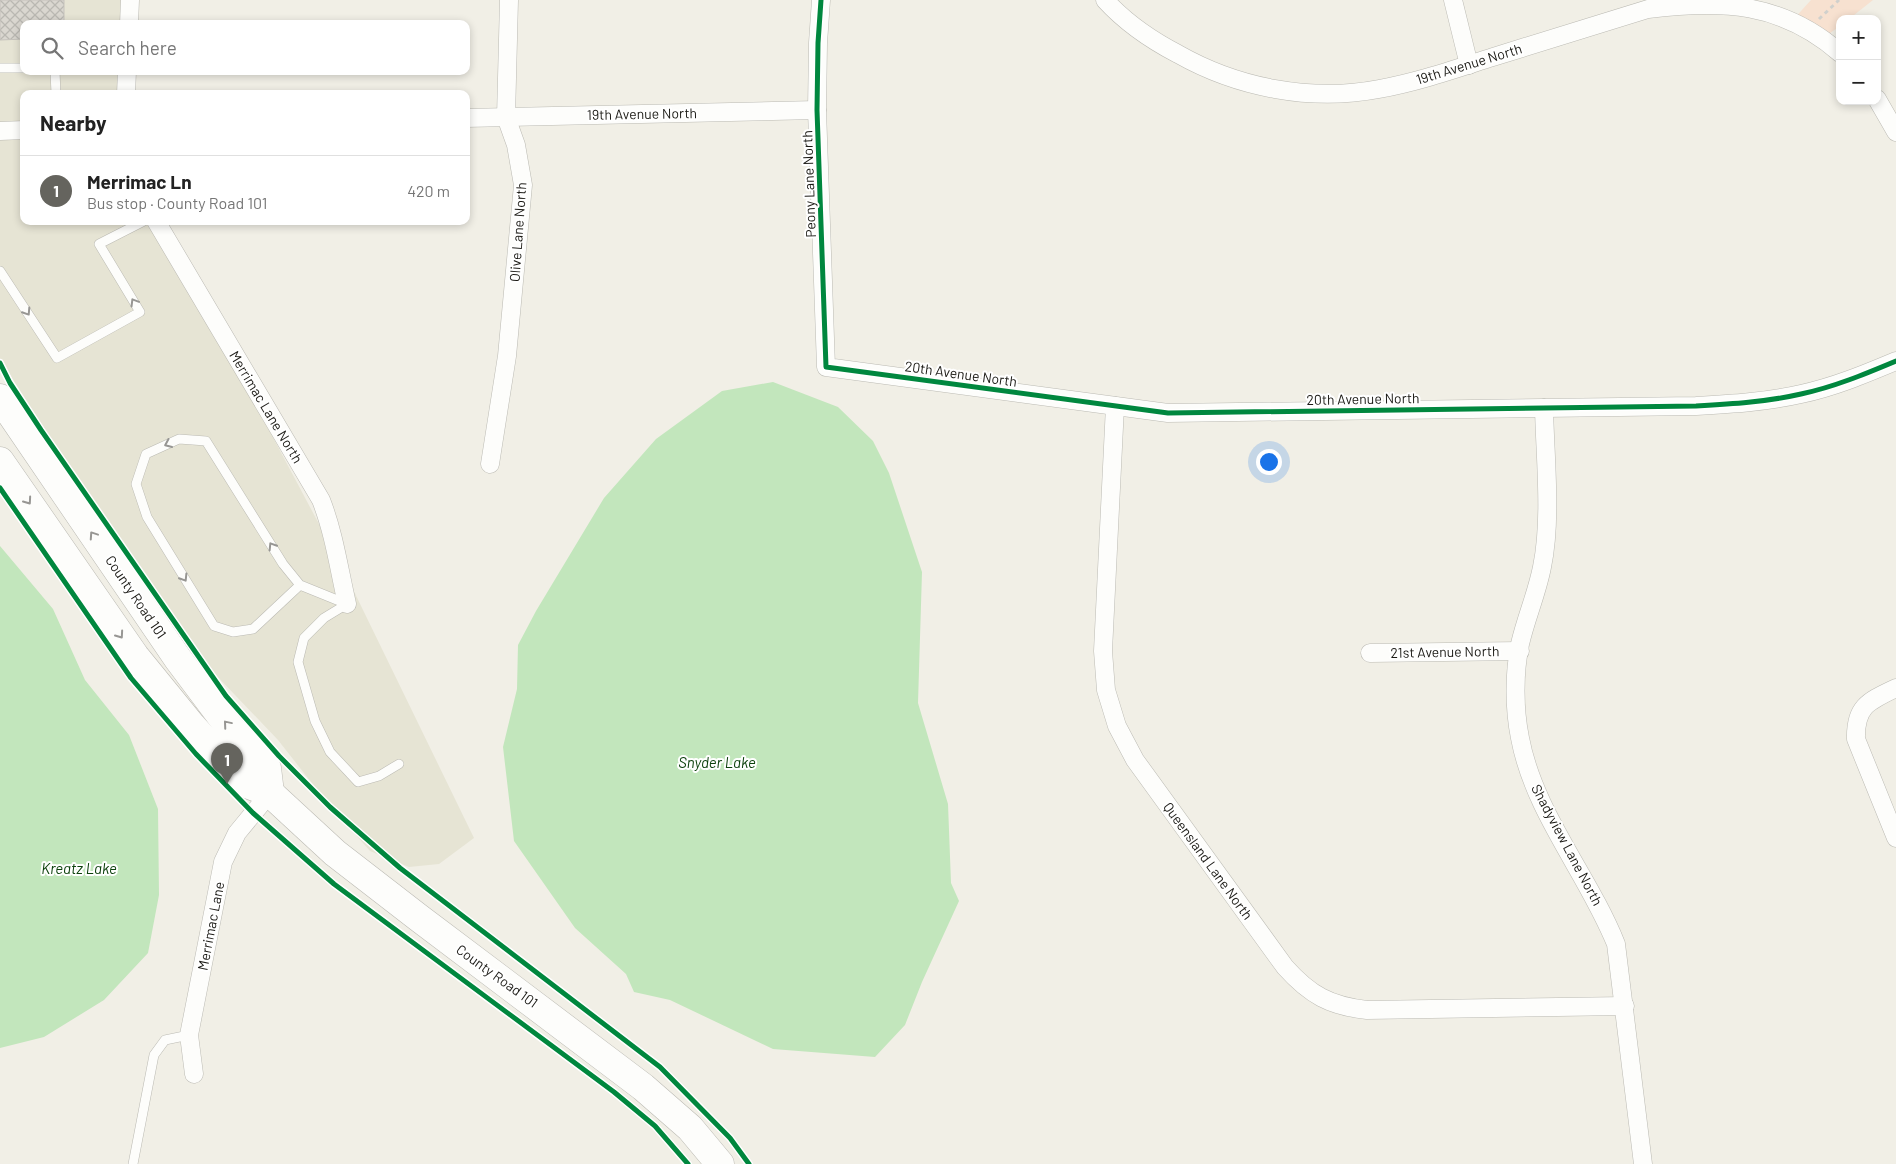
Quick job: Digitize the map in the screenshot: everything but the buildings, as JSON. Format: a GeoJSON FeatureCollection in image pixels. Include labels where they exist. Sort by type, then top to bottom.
{"type":"FeatureCollection","features":[{"type":"Feature","properties":{"kind":"main road","name":"County Road 101"},"geometry":{"type":"LineString","coordinates":[[0,398],[178,659],[226,723],[267,768],[270,793]]}},
{"type":"Feature","properties":{"kind":"main road","name":"County Road 101"},"geometry":{"type":"LineString","coordinates":[[0,461],[135,656],[192,726],[244,783],[270,793],[335,853],[643,1087],[690,1128],[720,1164]]}},
{"type":"Feature","properties":{"kind":"street"},"geometry":{"type":"LineString","coordinates":[[129,20],[130,0]]}},
{"type":"Feature","properties":{"kind":"street","name":"Olive Lane North"},"geometry":{"type":"LineString","coordinates":[[490,464],[507,356],[523,185],[516,145],[506,117],[509,0]]}},
{"type":"Feature","properties":{"kind":"street","name":"Peony Lane North"},"geometry":{"type":"LineString","coordinates":[[821,0],[817,110],[826,367]]}},
{"type":"Feature","properties":{"kind":"street","name":"19th Avenue North"},"geometry":{"type":"LineString","coordinates":[[1105,0],[1117,13],[1154,41],[1195,64],[1240,81],[1285,91],[1323,94],[1378,89],[1469,65],[1648,9],[1684,2],[1721,1],[1757,7],[1807,29],[1823,38],[1836,49]]}},
{"type":"Feature","properties":{"kind":"street"},"geometry":{"type":"LineString","coordinates":[[1453,0],[1469,65]]}},
{"type":"Feature","properties":{"kind":"street"},"geometry":{"type":"LineString","coordinates":[[126,90],[127,75]]}},
{"type":"Feature","properties":{"kind":"street"},"geometry":{"type":"LineString","coordinates":[[1880,105],[1896,132]]}},
{"type":"Feature","properties":{"kind":"street","name":"19th Avenue North"},"geometry":{"type":"LineString","coordinates":[[470,118],[817,110]]}},
{"type":"Feature","properties":{"kind":"street"},"geometry":{"type":"LineString","coordinates":[[0,131],[20,130]]}},
{"type":"Feature","properties":{"kind":"street","name":"Merrimac Lane North"},"geometry":{"type":"LineString","coordinates":[[158,225],[321,500],[331,524],[347,604]]}},
{"type":"Feature","properties":{"kind":"street","name":"20th Avenue North"},"geometry":{"type":"LineString","coordinates":[[826,367],[1168,413],[1687,406],[1748,403],[1800,394],[1850,380],[1896,362]]}},
{"type":"Feature","properties":{"kind":"street","name":"Queensland Lane North"},"geometry":{"type":"LineString","coordinates":[[1115,406],[1103,651],[1106,690],[1117,726],[1135,760],[1285,967],[1301,984],[1320,998],[1342,1007],[1367,1010],[1625,1006]]}},
{"type":"Feature","properties":{"kind":"street","name":"Shadyview Lane North"},"geometry":{"type":"LineString","coordinates":[[1544,408],[1546,533],[1542,567],[1520,650],[1516,692],[1520,738],[1533,782],[1553,824],[1606,919],[1616,944],[1643,1164]]}},
{"type":"Feature","properties":{"kind":"street","name":"21st Avenue North"},"geometry":{"type":"LineString","coordinates":[[1370,653],[1520,650]]}},
{"type":"Feature","properties":{"kind":"street"},"geometry":{"type":"LineString","coordinates":[[1896,688],[1868,702],[1860,712],[1856,724],[1856,739],[1896,838]]}},
{"type":"Feature","properties":{"kind":"street","name":"Merrimac Lane"},"geometry":{"type":"LineString","coordinates":[[194,1074],[189,1035],[223,862],[237,833],[270,793]]}},
{"type":"Feature","properties":{"kind":"lane"},"geometry":{"type":"LineString","coordinates":[[0,68],[20,68]]}},
{"type":"Feature","properties":{"kind":"lane"},"geometry":{"type":"LineString","coordinates":[[55,75],[56,90]]}},
{"type":"Feature","properties":{"kind":"lane"},"geometry":{"type":"LineString","coordinates":[[0,271],[57,358],[140,312],[99,244],[136,225]]}},
{"type":"Feature","properties":{"kind":"lane"},"geometry":{"type":"LineString","coordinates":[[300,585],[253,629],[233,632],[214,626],[147,517],[136,484],[146,454],[180,439],[206,441],[283,564],[300,585],[347,604]]}},
{"type":"Feature","properties":{"kind":"lane"},"geometry":{"type":"LineString","coordinates":[[347,604],[324,618],[304,638],[298,662],[315,721],[330,752],[358,782],[379,776],[398,764]]}},
{"type":"Feature","properties":{"kind":"lane"},"geometry":{"type":"LineString","coordinates":[[133,1164],[154,1055],[165,1040],[189,1035]]}},
{"type":"Feature","properties":{"kind":"path"},"geometry":{"type":"LineString","coordinates":[[1807,29],[1839,0]]}},
{"type":"Feature","properties":{"kind":"shaded area"},"geometry":{"type":"Polygon","coordinates":[[[0,0],[130,0],[128,20],[20,20],[20,75],[127,75],[128,90],[20,90],[20,225],[160,225],[345,573],[474,838],[439,864],[409,867],[370,851],[326,801],[278,740],[194,652],[78,482],[0,359],[0,0]]]}},
{"type":"Feature","properties":{"kind":"shaded area"},"geometry":{"type":"Polygon","coordinates":[[[1811,0],[1873,0],[1854,15],[1836,15],[1836,29],[1823,38],[1792,21],[1811,0]]]}},
{"type":"Feature","properties":{"kind":"water","name":"Snyder Lake"},"geometry":{"type":"Polygon","coordinates":[[[773,382],[838,407],[873,441],[889,473],[922,572],[918,703],[948,804],[951,883],[959,901],[922,982],[905,1025],[875,1057],[773,1049],[670,1000],[634,992],[626,974],[575,928],[514,841],[503,747],[517,689],[518,645],[536,611],[604,498],[656,439],[722,391],[773,382]]]}},
{"type":"Feature","properties":{"kind":"water","name":"Kreatz Lake"},"geometry":{"type":"Polygon","coordinates":[[[0,546],[53,609],[85,680],[129,735],[158,809],[159,895],[148,953],[104,1000],[44,1037],[0,1048],[0,546]]]}},
{"type":"Feature","properties":{"kind":"cycle path"},"geometry":{"type":"LineString","coordinates":[[821,0],[817,110],[826,367],[1168,413],[1696,406],[1788,397],[1825,388],[1896,361]]}},
{"type":"Feature","properties":{"kind":"cycle path"},"geometry":{"type":"LineString","coordinates":[[0,363],[10,383],[41,430],[226,696],[279,756],[330,807],[400,868],[660,1067],[730,1138],[749,1164]]}},
{"type":"Feature","properties":{"kind":"cycle path"},"geometry":{"type":"LineString","coordinates":[[0,488],[131,678],[196,754],[253,813],[334,884],[614,1092],[655,1126],[688,1164]]}},
{"type":"Feature","properties":{"kind":"place","name":"Merrimac Ln"},"geometry":{"type":"Point","coordinates":[227,784]}}]}
